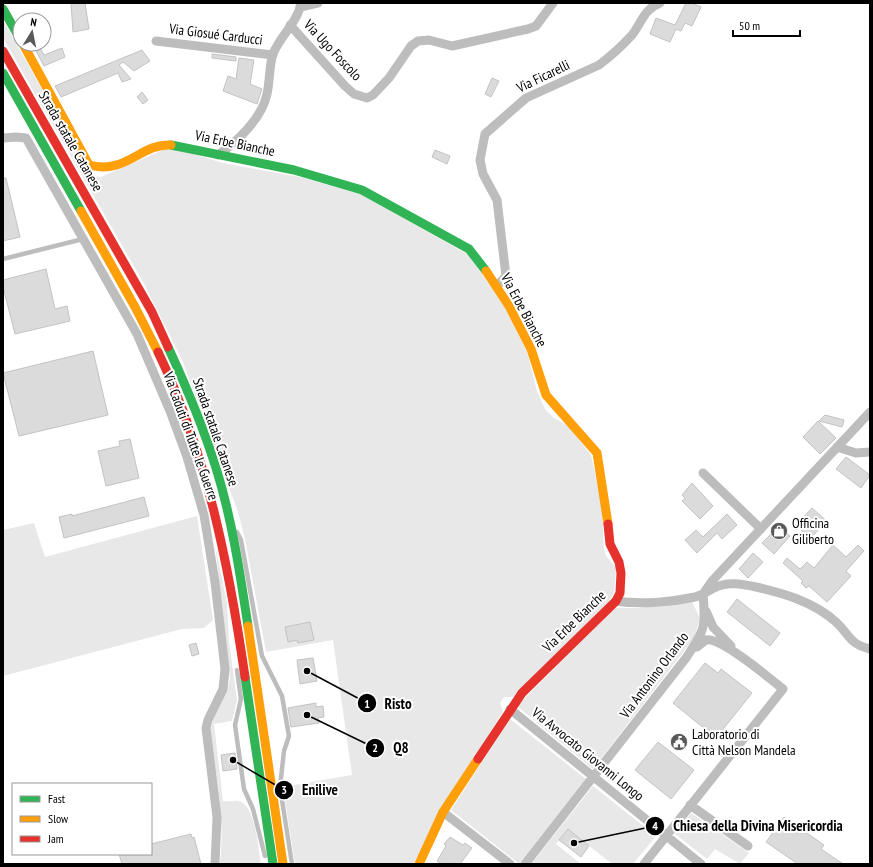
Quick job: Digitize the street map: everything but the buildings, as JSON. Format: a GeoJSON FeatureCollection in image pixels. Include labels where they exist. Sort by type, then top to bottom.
{"type":"FeatureCollection","features":[{"type":"Feature","properties":{"kind":"main road"},"geometry":{"type":"LineString","coordinates":[[3,9],[12,25]]}},
{"type":"Feature","properties":{"kind":"main road","name":"Strada statale Catanese"},"geometry":{"type":"LineString","coordinates":[[3,51],[80,184],[162,332],[190,395],[203,430],[216,468],[227,510],[244,599],[283,864]]}},
{"type":"Feature","properties":{"kind":"main road","name":"Via Erbe Bianche"},"geometry":{"type":"LineString","coordinates":[[26,52],[89,165],[107,169],[122,164],[163,145],[177,145],[307,173],[362,190],[469,249],[497,286],[531,350],[546,395],[597,453],[610,544],[619,562],[621,573],[620,593],[616,601],[534,680],[510,709],[443,812],[419,864]]}},
{"type":"Feature","properties":{"kind":"main road","name":"Strada statale Catanese"},"geometry":{"type":"LineString","coordinates":[[3,73],[141,317],[178,396],[210,494],[233,594],[273,864]]}},
{"type":"Feature","properties":{"kind":"street"},"geometry":{"type":"LineString","coordinates":[[218,155],[229,148],[262,110],[267,95],[273,55],[300,5],[318,3]]}},
{"type":"Feature","properties":{"kind":"street","name":"Via Ugo Foscolo"},"geometry":{"type":"LineString","coordinates":[[290,25],[345,86],[354,94],[367,98],[373,95],[389,78],[411,46],[418,41],[428,40],[452,46],[497,34],[528,29],[536,26],[553,3]]}},
{"type":"Feature","properties":{"kind":"street","name":"Via Ficarelli"},"geometry":{"type":"LineString","coordinates":[[497,286],[506,276],[504,250],[498,200],[483,174],[480,160],[485,134],[526,98],[599,65],[608,59],[632,34],[651,5],[660,3]]}},
{"type":"Feature","properties":{"kind":"street","name":"Via Giosué Carducci"},"geometry":{"type":"LineString","coordinates":[[156,41],[273,55]]}},
{"type":"Feature","properties":{"kind":"street","name":"Via Caduti di Tutte le Guerre"},"geometry":{"type":"LineString","coordinates":[[3,138],[26,138],[137,334],[170,411],[187,457],[204,515],[215,582],[225,669],[223,689],[208,720],[206,728],[217,817],[215,864]]}},
{"type":"Feature","properties":{"kind":"street"},"geometry":{"type":"LineString","coordinates":[[703,594],[712,581],[870,412]]}},
{"type":"Feature","properties":{"kind":"street"},"geometry":{"type":"LineString","coordinates":[[837,447],[856,453],[870,452]]}},
{"type":"Feature","properties":{"kind":"street"},"geometry":{"type":"LineString","coordinates":[[703,473],[761,529]]}},
{"type":"Feature","properties":{"kind":"street"},"geometry":{"type":"LineString","coordinates":[[616,601],[632,604],[695,597],[716,587],[730,583],[756,587],[786,595],[813,606],[836,622],[857,646],[870,649]]}},
{"type":"Feature","properties":{"kind":"street","name":"Via Antonino Orlando"},"geometry":{"type":"LineString","coordinates":[[525,864],[684,660],[703,632],[705,608],[703,594]]}},
{"type":"Feature","properties":{"kind":"street"},"geometry":{"type":"LineString","coordinates":[[705,608],[713,627],[738,655]]}},
{"type":"Feature","properties":{"kind":"street"},"geometry":{"type":"LineString","coordinates":[[644,864],[783,689],[738,655],[710,639],[706,640],[684,660]]}},
{"type":"Feature","properties":{"kind":"street","name":"Via Avvocato Giovanni Longo"},"geometry":{"type":"LineString","coordinates":[[510,709],[701,864]]}},
{"type":"Feature","properties":{"kind":"street"},"geometry":{"type":"LineString","coordinates":[[690,805],[748,846]]}},
{"type":"Feature","properties":{"kind":"street"},"geometry":{"type":"LineString","coordinates":[[443,812],[510,864]]}},
{"type":"Feature","properties":{"kind":"lane"},"geometry":{"type":"LineString","coordinates":[[3,259],[83,239]]}},
{"type":"Feature","properties":{"kind":"lane"},"geometry":{"type":"LineString","coordinates":[[227,510],[241,540],[262,656],[282,696],[289,736],[284,751],[280,787],[292,864]]}},
{"type":"Feature","properties":{"kind":"lane"},"geometry":{"type":"LineString","coordinates":[[233,640],[236,615]]}},
{"type":"Feature","properties":{"kind":"lane"},"geometry":{"type":"LineString","coordinates":[[236,662],[241,699],[235,725],[244,789],[253,809],[266,864]]}},
{"type":"Feature","properties":{"kind":"shaded area"},"geometry":{"type":"Polygon","coordinates":[[[3,20],[12,36],[12,52],[21,52],[88,171],[95,176],[101,177],[163,150],[177,149],[223,163],[300,177],[360,194],[469,255],[505,308],[527,352],[537,391],[545,409],[554,418],[568,426],[591,455],[602,506],[604,549],[606,556],[616,568],[614,593],[608,602],[513,697],[504,697],[500,703],[503,711],[413,864],[295,864],[283,787],[352,775],[333,640],[266,652],[245,539],[238,512],[183,362],[143,282],[3,38],[3,20]]]}},
{"type":"Feature","properties":{"kind":"shaded area"},"geometry":{"type":"Polygon","coordinates":[[[197,516],[213,620],[204,628],[182,629],[3,676],[3,530],[34,523],[45,557],[197,516]]]}},
{"type":"Feature","properties":{"kind":"shaded area"},"geometry":{"type":"Polygon","coordinates":[[[215,544],[227,603],[229,641],[237,700],[232,721],[214,724],[223,801],[239,801],[245,805],[249,811],[253,819],[261,864],[220,864],[222,831],[221,815],[218,783],[210,734],[213,720],[230,679],[215,544]]]}},
{"type":"Feature","properties":{"kind":"shaded area"},"geometry":{"type":"Polygon","coordinates":[[[692,601],[700,619],[694,638],[593,769],[517,706],[615,608],[638,608],[692,601]]]}},
{"type":"Feature","properties":{"kind":"shaded area"},"geometry":{"type":"Polygon","coordinates":[[[510,719],[586,779],[519,864],[451,810],[510,719]]]}},
{"type":"Feature","properties":{"kind":"shaded area"},"geometry":{"type":"Polygon","coordinates":[[[593,786],[656,836],[633,864],[612,864],[568,829],[556,844],[581,864],[531,864],[593,786]]]}},
{"type":"Feature","properties":{"kind":"shaded area"},"geometry":{"type":"Polygon","coordinates":[[[691,813],[749,853],[740,864],[715,849],[707,859],[675,834],[691,813]]]}},
{"type":"Feature","properties":{"kind":"traffic: fast"},"geometry":{"type":"LineString","coordinates":[[3,9],[12,25]]}},
{"type":"Feature","properties":{"kind":"traffic: fast"},"geometry":{"type":"LineString","coordinates":[[3,73],[81,211]]}},
{"type":"Feature","properties":{"kind":"traffic: fast"},"geometry":{"type":"LineString","coordinates":[[171,145],[294,170],[362,190],[469,249],[486,271]]}},
{"type":"Feature","properties":{"kind":"traffic: fast"},"geometry":{"type":"LineString","coordinates":[[168,347],[200,422],[222,487],[235,546],[248,626]]}},
{"type":"Feature","properties":{"kind":"traffic: fast"},"geometry":{"type":"LineString","coordinates":[[245,677],[273,864]]}},
{"type":"Feature","properties":{"kind":"traffic: slow"},"geometry":{"type":"LineString","coordinates":[[27,52],[89,165],[102,167],[113,166],[123,163],[151,149],[171,145]]}},
{"type":"Feature","properties":{"kind":"traffic: slow"},"geometry":{"type":"LineString","coordinates":[[81,211],[135,307],[158,352]]}},
{"type":"Feature","properties":{"kind":"traffic: slow"},"geometry":{"type":"LineString","coordinates":[[486,271],[509,306],[531,349],[546,395],[597,453],[608,524]]}},
{"type":"Feature","properties":{"kind":"traffic: slow"},"geometry":{"type":"LineString","coordinates":[[248,626],[283,864]]}},
{"type":"Feature","properties":{"kind":"traffic: slow"},"geometry":{"type":"LineString","coordinates":[[419,864],[443,812],[478,759]]}},
{"type":"Feature","properties":{"kind":"traffic: jam"},"geometry":{"type":"LineString","coordinates":[[3,51],[152,312],[168,347]]}},
{"type":"Feature","properties":{"kind":"traffic: jam"},"geometry":{"type":"LineString","coordinates":[[158,352],[190,430],[214,511],[232,594],[245,677]]}},
{"type":"Feature","properties":{"kind":"traffic: jam"},"geometry":{"type":"LineString","coordinates":[[478,759],[522,693],[616,601],[620,593],[621,573],[619,562],[610,544],[608,524]]}},
{"type":"Feature","properties":{"kind":"place","name":"Officina Giliberto"},"geometry":{"type":"Point","coordinates":[779,531]}},
{"type":"Feature","properties":{"kind":"place","name":"Risto"},"geometry":{"type":"Point","coordinates":[307,671]}},
{"type":"Feature","properties":{"kind":"place","name":"Q8"},"geometry":{"type":"Point","coordinates":[307,715]}},
{"type":"Feature","properties":{"kind":"place","name":"Laboratorio di Città Nelson Mandela"},"geometry":{"type":"Point","coordinates":[679,742]}},
{"type":"Feature","properties":{"kind":"place","name":"Enilive"},"geometry":{"type":"Point","coordinates":[233,760]}},
{"type":"Feature","properties":{"kind":"place","name":"Chiesa della Divina Misericordia"},"geometry":{"type":"Point","coordinates":[574,843]}}]}
